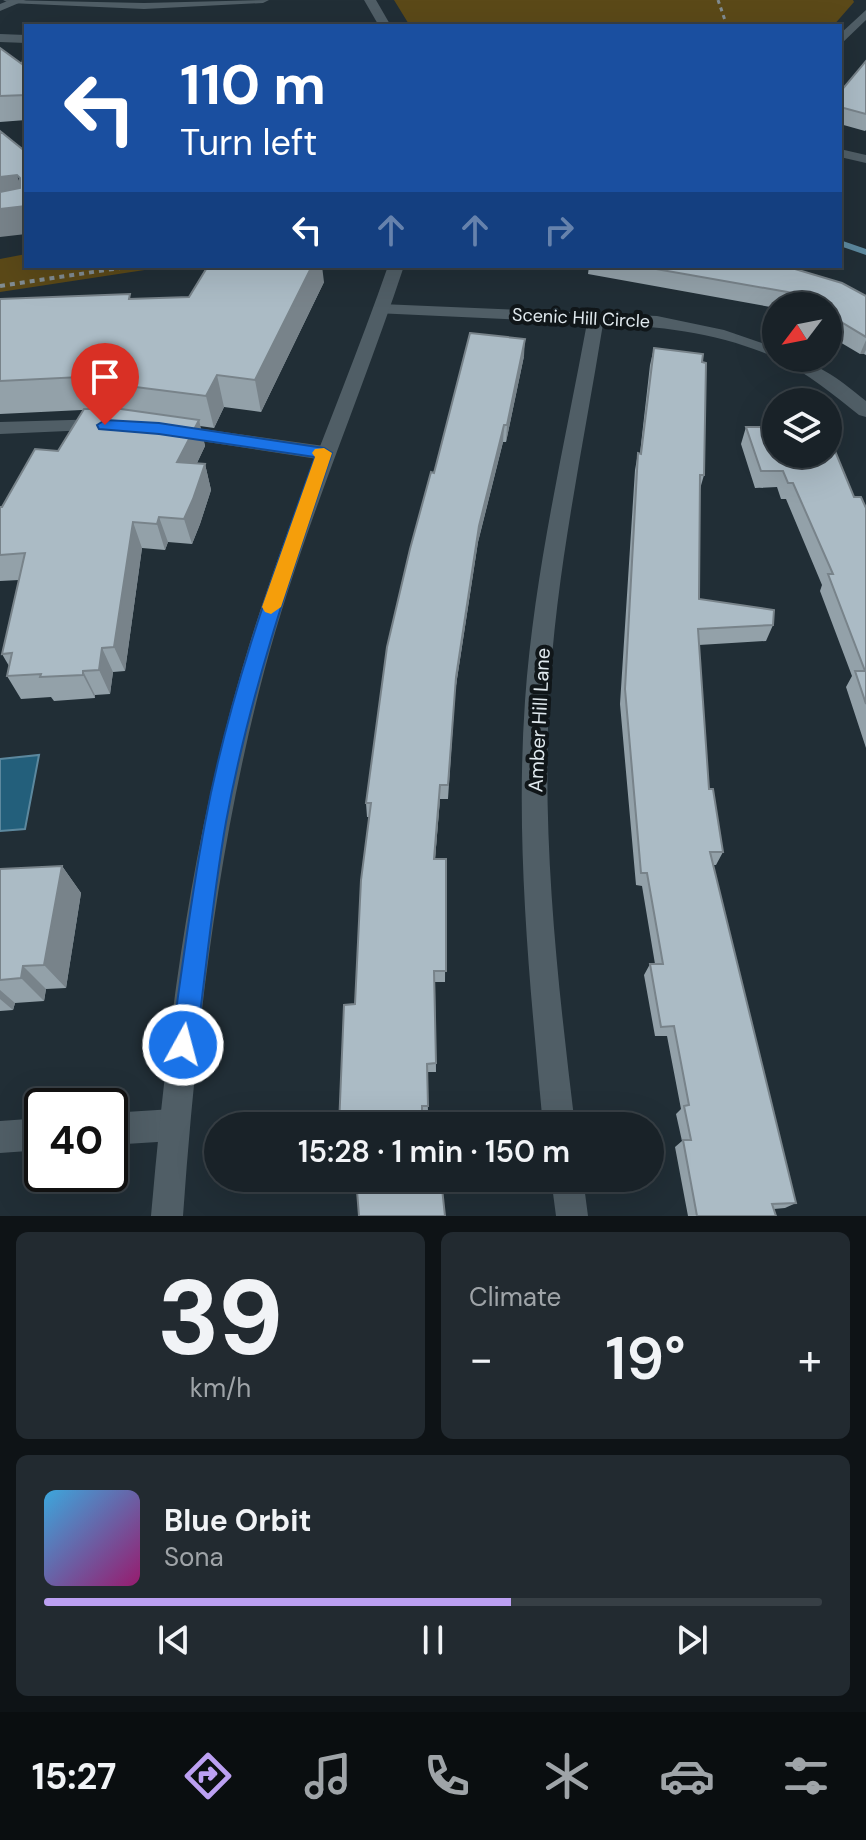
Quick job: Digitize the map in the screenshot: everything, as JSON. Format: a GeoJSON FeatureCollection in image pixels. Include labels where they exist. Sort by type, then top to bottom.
{"type":"FeatureCollection","features":[{"type":"Feature","properties":{"kind":"street"},"geometry":{"type":"LineString","coordinates":[[9,0],[144,6],[263,0]]}},
{"type":"Feature","properties":{"kind":"street"},"geometry":{"type":"LineString","coordinates":[[0,8],[19,0]]}},
{"type":"Feature","properties":{"kind":"street"},"geometry":{"type":"LineString","coordinates":[[370,0],[384,24]]}},
{"type":"Feature","properties":{"kind":"street"},"geometry":{"type":"LineString","coordinates":[[842,39],[866,13]]}},
{"type":"Feature","properties":{"kind":"street"},"geometry":{"type":"LineString","coordinates":[[6,39],[24,51]]}},
{"type":"Feature","properties":{"kind":"street"},"geometry":{"type":"LineString","coordinates":[[842,153],[866,159]]}},
{"type":"Feature","properties":{"kind":"street"},"geometry":{"type":"LineString","coordinates":[[167,1216],[173,1125],[193,965],[219,807],[244,700],[270,611],[324,453],[395,268]]}},
{"type":"Feature","properties":{"kind":"street","name":"Scenic Hill Circle"},"geometry":{"type":"LineString","coordinates":[[381,309],[596,318],[695,326],[762,348]]}},
{"type":"Feature","properties":{"kind":"street","name":"Amber Hill Lane"},"geometry":{"type":"LineString","coordinates":[[558,1112],[540,946],[535,813],[537,702],[547,597],[596,318]]}},
{"type":"Feature","properties":{"kind":"street"},"geometry":{"type":"LineString","coordinates":[[812,372],[866,411]]}},
{"type":"Feature","properties":{"kind":"street"},"geometry":{"type":"LineString","coordinates":[[0,428],[130,426]]}},
{"type":"Feature","properties":{"kind":"street"},"geometry":{"type":"LineString","coordinates":[[159,429],[324,453]]}},
{"type":"Feature","properties":{"kind":"street"},"geometry":{"type":"LineString","coordinates":[[128,1128],[173,1125]]}},
{"type":"Feature","properties":{"kind":"street"},"geometry":{"type":"LineString","coordinates":[[0,1137],[24,1135]]}},
{"type":"Feature","properties":{"kind":"street"},"geometry":{"type":"LineString","coordinates":[[569,1192],[572,1216]]}},
{"type":"Feature","properties":{"kind":"path"},"geometry":{"type":"LineString","coordinates":[[718,0],[726,24]]}},
{"type":"Feature","properties":{"kind":"path"},"geometry":{"type":"LineString","coordinates":[[0,286],[120,268]]}},
{"type":"Feature","properties":{"kind":"shaded area"},"geometry":{"type":"Polygon","coordinates":[[[394,0],[854,2],[835,24],[409,24],[394,0]]]}},
{"type":"Feature","properties":{"kind":"shaded area"},"geometry":{"type":"Polygon","coordinates":[[[24,254],[24,268],[158,268],[0,292],[0,259],[24,254]]]}},
{"type":"Feature","properties":{"kind":"water"},"geometry":{"type":"Polygon","coordinates":[[[39,755],[25,829],[0,831],[0,759],[39,755]]]}},
{"type":"Feature","properties":{"kind":"building"},"geometry":{"type":"Polygon","coordinates":[[[0,48],[22,64],[24,56],[24,95],[0,96],[0,48]]]}},
{"type":"Feature","properties":{"kind":"building"},"geometry":{"type":"Polygon","coordinates":[[[866,61],[866,114],[842,108],[842,90],[866,61]]]}},
{"type":"Feature","properties":{"kind":"building"},"geometry":{"type":"Polygon","coordinates":[[[0,131],[24,150],[24,206],[0,209],[0,192],[20,188],[20,178],[17,175],[0,177],[0,131]]]}},
{"type":"Feature","properties":{"kind":"building"},"geometry":{"type":"Polygon","coordinates":[[[207,268],[311,268],[255,380],[217,375],[206,396],[120,385],[94,385],[100,376],[0,381],[0,299],[130,294],[129,299],[189,297],[207,268]]]}},
{"type":"Feature","properties":{"kind":"building"},"geometry":{"type":"Polygon","coordinates":[[[650,268],[792,268],[842,283],[866,296],[866,337],[842,322],[842,292],[787,292],[650,268]]]}},
{"type":"Feature","properties":{"kind":"building"},"geometry":{"type":"Polygon","coordinates":[[[470,333],[525,339],[507,425],[504,425],[479,526],[456,677],[448,785],[440,785],[434,859],[446,859],[446,971],[434,971],[436,1063],[427,1064],[428,1106],[422,1106],[422,1112],[340,1112],[344,1005],[355,1004],[361,880],[371,803],[366,803],[387,647],[410,549],[431,472],[434,473],[470,333]]]}},
{"type":"Feature","properties":{"kind":"building"},"geometry":{"type":"Polygon","coordinates":[[[654,348],[703,354],[702,362],[706,363],[704,475],[700,475],[699,599],[774,610],[773,625],[698,629],[709,789],[713,789],[723,852],[710,852],[796,1203],[772,1204],[776,1216],[697,1216],[683,1140],[691,1140],[684,1106],[689,1105],[674,1026],[661,1027],[650,964],[663,964],[647,873],[641,873],[625,689],[638,453],[641,454],[654,348]]]}},
{"type":"Feature","properties":{"kind":"building"},"geometry":{"type":"Polygon","coordinates":[[[84,409],[121,409],[199,420],[177,462],[205,464],[184,519],[159,517],[157,524],[133,522],[114,647],[102,648],[99,670],[83,671],[83,675],[7,676],[12,653],[2,654],[25,553],[0,555],[0,507],[35,449],[58,451],[84,409]]]}},
{"type":"Feature","properties":{"kind":"building"},"geometry":{"type":"Polygon","coordinates":[[[746,427],[762,427],[762,468],[842,468],[854,497],[861,497],[866,508],[866,704],[855,671],[865,671],[828,574],[833,574],[793,483],[788,483],[783,471],[761,471],[746,427]]]}},
{"type":"Feature","properties":{"kind":"building"},"geometry":{"type":"Polygon","coordinates":[[[62,866],[44,965],[23,966],[21,978],[0,980],[0,869],[62,866]]]}},
{"type":"Feature","properties":{"kind":"building"},"geometry":{"type":"Polygon","coordinates":[[[357,1192],[442,1192],[445,1216],[359,1216],[357,1192]]]}},
{"type":"Feature","properties":{"kind":"waterway"},"geometry":{"type":"LineString","coordinates":[[842,244],[866,252]]}},
{"type":"Feature","properties":{"kind":"slow traffic"},"geometry":{"type":"LineString","coordinates":[[271,607],[324,453],[320,453]]}},
{"type":"Feature","properties":{"kind":"route"},"geometry":{"type":"LineString","coordinates":[[105,425],[159,429],[324,453],[275,596],[244,700],[216,822],[183,1045]]}}]}
